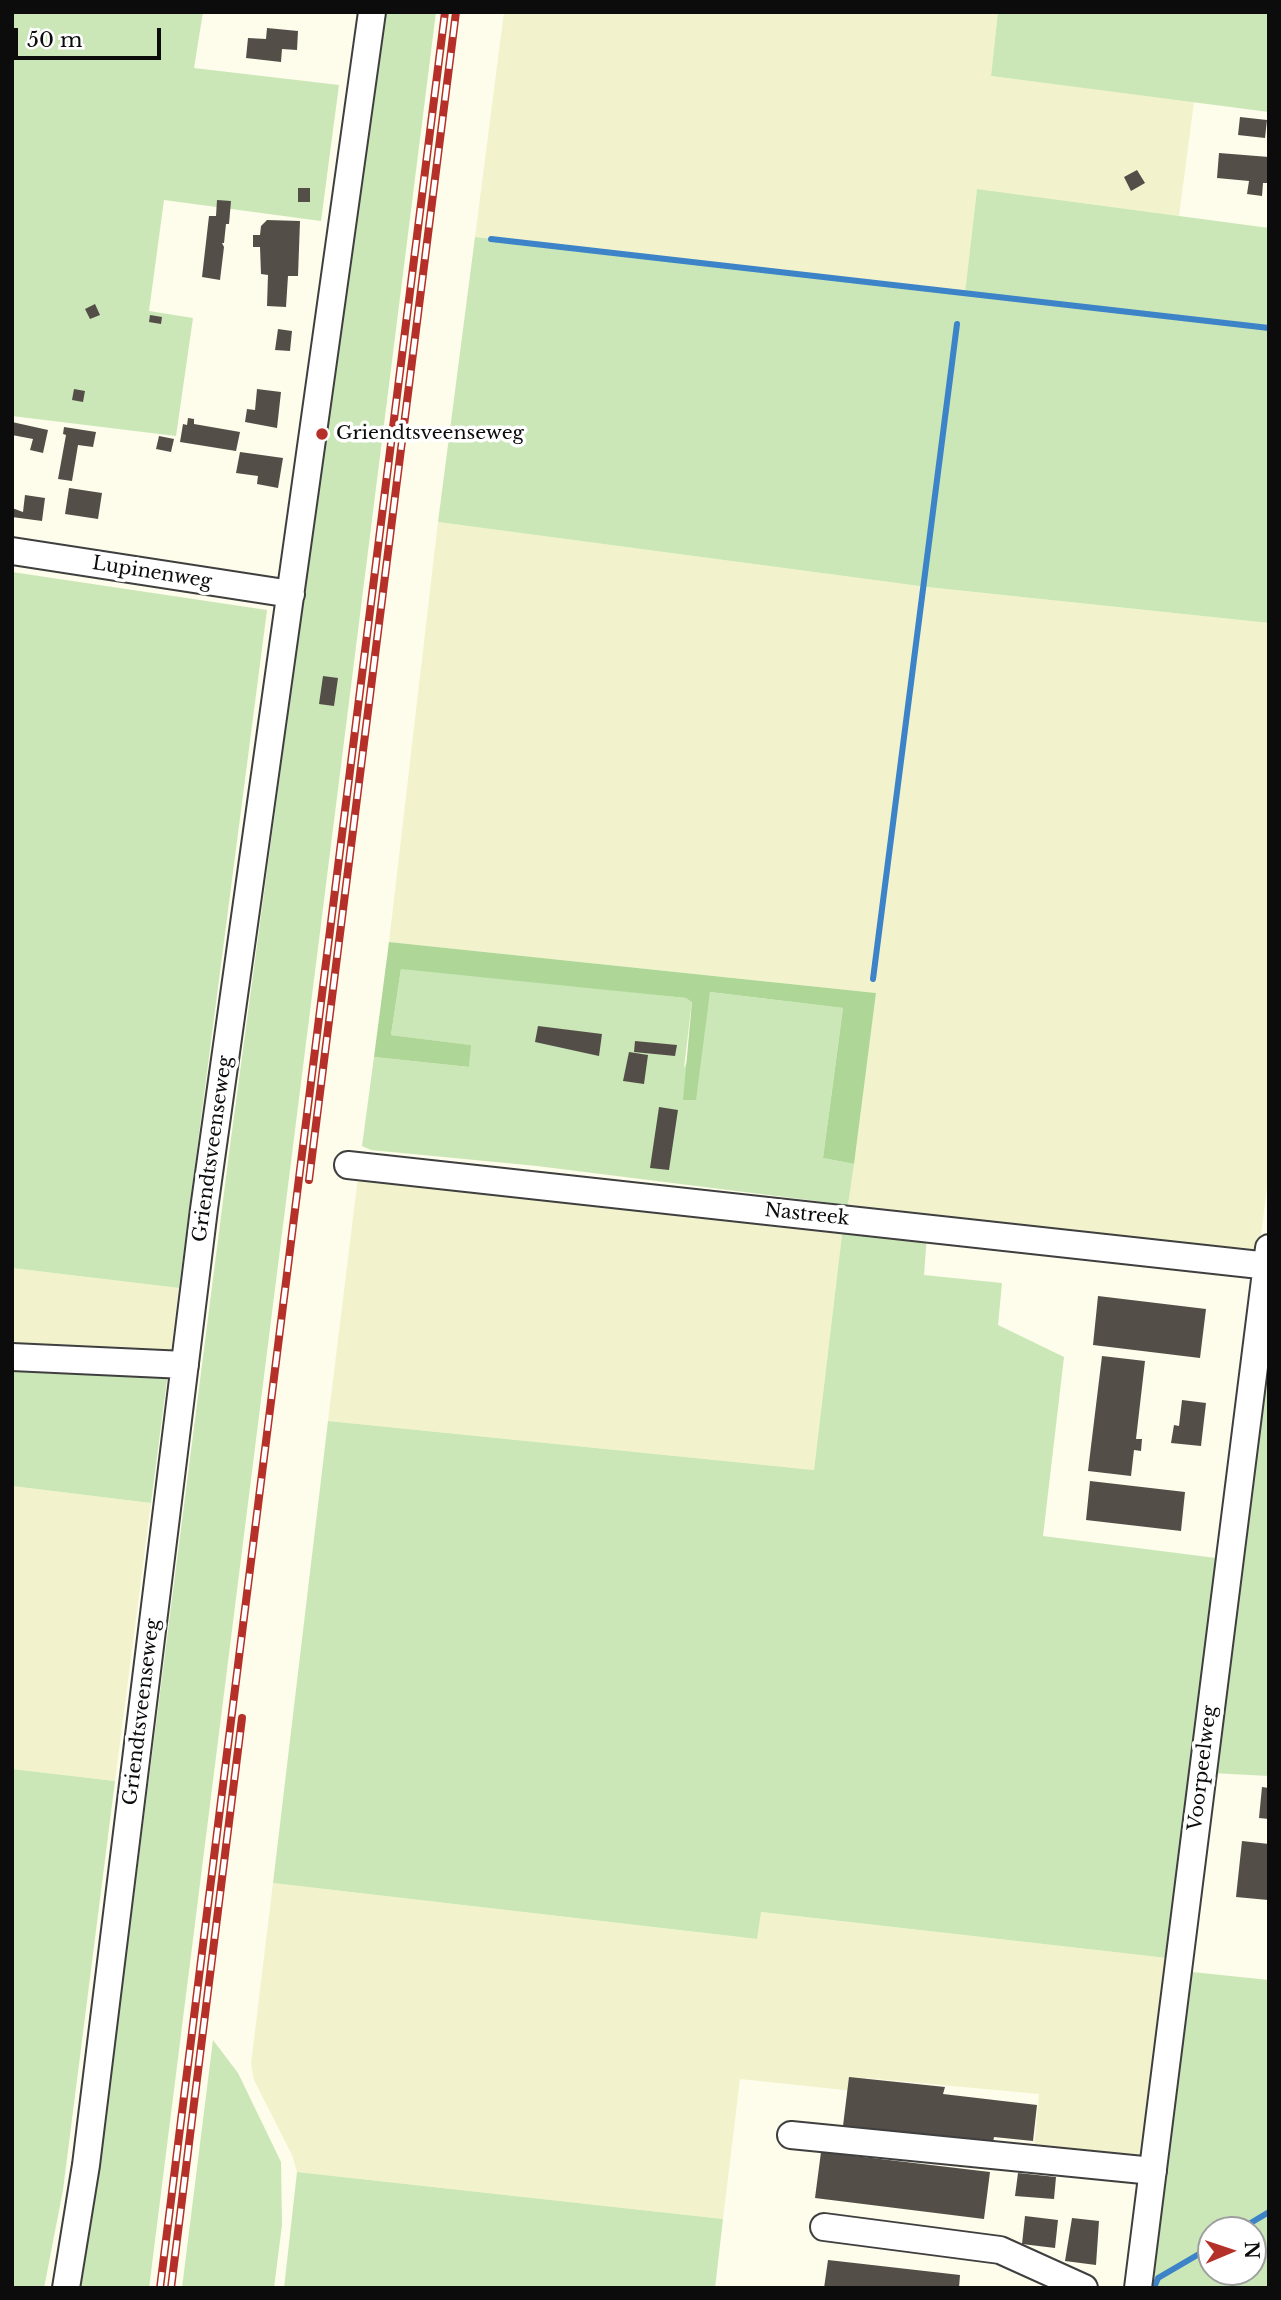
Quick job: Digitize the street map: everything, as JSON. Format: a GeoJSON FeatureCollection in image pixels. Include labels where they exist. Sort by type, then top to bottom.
{"type":"FeatureCollection","features":[{"type":"Feature","properties":{"kind":"street","name":"Griendtsveenseweg"},"geometry":{"type":"LineString","coordinates":[[66,2288],[86,2165],[185,1365],[372,12]]}},
{"type":"Feature","properties":{"kind":"street","name":"Lupinenweg"},"geometry":{"type":"LineString","coordinates":[[12,551],[291,594]]}},
{"type":"Feature","properties":{"kind":"street","name":"Nastreek"},"geometry":{"type":"LineString","coordinates":[[348,1165],[1268,1260]]}},
{"type":"Feature","properties":{"kind":"street","name":"Voorpeelweg"},"geometry":{"type":"LineString","coordinates":[[1138,2288],[1268,1260]]}},
{"type":"Feature","properties":{"kind":"street"},"geometry":{"type":"LineString","coordinates":[[12,1357],[185,1365]]}},
{"type":"Feature","properties":{"kind":"street"},"geometry":{"type":"LineString","coordinates":[[791,2135],[1153,2171]]}},
{"type":"Feature","properties":{"kind":"street"},"geometry":{"type":"LineString","coordinates":[[824,2227],[1000,2250],[1084,2288]]}},
{"type":"Feature","properties":{"kind":"green space"},"geometry":{"type":"Polygon","coordinates":[[[12,12],[203,12],[194,68],[339,85],[321,221],[164,200],[149,311],[193,318],[176,436],[12,416],[12,12]]]}},
{"type":"Feature","properties":{"kind":"green space"},"geometry":{"type":"Polygon","coordinates":[[[380,12],[436,12],[149,2288],[76,2288],[99,2169],[230,1146],[311,544],[312,512],[380,12]]]}},
{"type":"Feature","properties":{"kind":"green space"},"geometry":{"type":"Polygon","coordinates":[[[504,12],[998,12],[991,76],[1194,102],[1179,216],[977,189],[965,294],[758,267],[475,237],[504,12]]]}},
{"type":"Feature","properties":{"kind":"green space"},"geometry":{"type":"Polygon","coordinates":[[[998,12],[1269,12],[1269,112],[991,76],[998,12]]]}},
{"type":"Feature","properties":{"kind":"green space"},"geometry":{"type":"Polygon","coordinates":[[[977,189],[1269,228],[1269,623],[927,587],[438,522],[475,237],[758,267],[965,293],[977,189]]]}},
{"type":"Feature","properties":{"kind":"green space"},"geometry":{"type":"Polygon","coordinates":[[[438,522],[927,587],[1269,623],[1269,1172],[1259,1250],[1252,1253],[848,1205],[876,993],[389,942],[438,522]]]}},
{"type":"Feature","properties":{"kind":"green space"},"geometry":{"type":"Polygon","coordinates":[[[12,572],[267,610],[179,1288],[12,1268],[12,572]]]}},
{"type":"Feature","properties":{"kind":"green space"},"geometry":{"type":"Polygon","coordinates":[[[389,942],[876,993],[854,1164],[823,1158],[843,1008],[710,992],[696,1100],[683,1100],[692,1002],[686,998],[401,969],[391,1035],[471,1045],[469,1067],[374,1057],[389,942]]]}},
{"type":"Feature","properties":{"kind":"green space"},"geometry":{"type":"Polygon","coordinates":[[[412,968],[686,998],[692,1001],[684,1068],[704,1027],[710,992],[843,1008],[823,1158],[854,1164],[848,1205],[537,1166],[371,1150],[362,1146],[374,1057],[469,1067],[470,1045],[391,1035],[401,969],[412,968]]]}},
{"type":"Feature","properties":{"kind":"green space"},"geometry":{"type":"Polygon","coordinates":[[[359,1169],[843,1226],[814,1470],[328,1421],[359,1169]]]}},
{"type":"Feature","properties":{"kind":"green space"},"geometry":{"type":"Polygon","coordinates":[[[843,1226],[927,1235],[924,1275],[1002,1283],[998,1325],[1064,1357],[1043,1536],[1216,1558],[1167,1958],[761,1912],[757,1939],[273,1883],[328,1421],[814,1470],[843,1226]]]}},
{"type":"Feature","properties":{"kind":"green space"},"geometry":{"type":"Polygon","coordinates":[[[12,1268],[179,1288],[170,1358],[12,1350],[12,1268]]]}},
{"type":"Feature","properties":{"kind":"green space"},"geometry":{"type":"Polygon","coordinates":[[[1269,1314],[1269,1776],[1211,1773],[1269,1314]]]}},
{"type":"Feature","properties":{"kind":"green space"},"geometry":{"type":"Polygon","coordinates":[[[12,1366],[168,1372],[151,1503],[12,1486],[12,1366]]]}},
{"type":"Feature","properties":{"kind":"green space"},"geometry":{"type":"Polygon","coordinates":[[[12,1486],[151,1503],[115,1781],[12,1769],[12,1486]]]}},
{"type":"Feature","properties":{"kind":"green space"},"geometry":{"type":"Polygon","coordinates":[[[12,1769],[115,1781],[63,2190],[44,2288],[12,2288],[12,1769]]]}},
{"type":"Feature","properties":{"kind":"green space"},"geometry":{"type":"Polygon","coordinates":[[[273,1883],[756,1939],[760,1912],[1167,1958],[1142,2158],[1034,2149],[1039,2094],[866,2078],[863,2092],[740,2079],[723,2219],[297,2172],[292,2155],[254,2080],[251,2064],[273,1883]]]}},
{"type":"Feature","properties":{"kind":"green space"},"geometry":{"type":"Polygon","coordinates":[[[1192,1972],[1269,1980],[1269,2288],[1146,2288],[1192,1972]]]}},
{"type":"Feature","properties":{"kind":"green space"},"geometry":{"type":"Polygon","coordinates":[[[213,2040],[238,2073],[281,2162],[282,2225],[274,2288],[182,2288],[213,2040]]]}},
{"type":"Feature","properties":{"kind":"green space"},"geometry":{"type":"Polygon","coordinates":[[[297,2172],[723,2219],[715,2288],[284,2288],[297,2172]]]}},
{"type":"Feature","properties":{"kind":"building"},"geometry":{"type":"Polygon","coordinates":[[[267,28],[298,31],[297,50],[282,49],[281,62],[246,58],[248,38],[266,39],[267,28]]]}},
{"type":"Feature","properties":{"kind":"building"},"geometry":{"type":"Polygon","coordinates":[[[1240,117],[1267,120],[1265,138],[1238,135],[1240,117]]]}},
{"type":"Feature","properties":{"kind":"building"},"geometry":{"type":"Polygon","coordinates":[[[1219,153],[1269,157],[1268,183],[1263,183],[1262,196],[1247,194],[1249,181],[1217,178],[1219,153]]]}},
{"type":"Feature","properties":{"kind":"building"},"geometry":{"type":"Polygon","coordinates":[[[1137,170],[1145,183],[1131,191],[1124,177],[1137,170]]]}},
{"type":"Feature","properties":{"kind":"building"},"geometry":{"type":"Polygon","coordinates":[[[298,188],[310,188],[310,202],[298,202],[298,188]]]}},
{"type":"Feature","properties":{"kind":"building"},"geometry":{"type":"Polygon","coordinates":[[[217,200],[231,201],[229,224],[226,224],[222,243],[224,247],[220,280],[202,277],[209,216],[216,216],[217,200]]]}},
{"type":"Feature","properties":{"kind":"building"},"geometry":{"type":"Polygon","coordinates":[[[267,220],[300,221],[298,276],[288,276],[286,307],[267,306],[268,275],[261,274],[260,247],[253,247],[253,235],[260,235],[261,226],[267,220]]]}},
{"type":"Feature","properties":{"kind":"building"},"geometry":{"type":"Polygon","coordinates":[[[95,304],[100,315],[90,319],[85,309],[95,304]]]}},
{"type":"Feature","properties":{"kind":"building"},"geometry":{"type":"Polygon","coordinates":[[[150,315],[162,317],[161,324],[149,322],[150,315]]]}},
{"type":"Feature","properties":{"kind":"building"},"geometry":{"type":"Polygon","coordinates":[[[278,329],[292,331],[290,351],[275,350],[278,329]]]}},
{"type":"Feature","properties":{"kind":"building"},"geometry":{"type":"Polygon","coordinates":[[[74,389],[85,391],[83,402],[72,400],[74,389]]]}},
{"type":"Feature","properties":{"kind":"building"},"geometry":{"type":"Polygon","coordinates":[[[257,389],[281,392],[277,428],[245,422],[247,409],[255,410],[257,389]]]}},
{"type":"Feature","properties":{"kind":"building"},"geometry":{"type":"Polygon","coordinates":[[[188,418],[194,419],[194,424],[240,432],[236,451],[180,442],[183,424],[187,425],[188,418]]]}},
{"type":"Feature","properties":{"kind":"building"},"geometry":{"type":"Polygon","coordinates":[[[12,422],[48,430],[43,453],[30,450],[33,439],[12,435],[12,422]]]}},
{"type":"Feature","properties":{"kind":"building"},"geometry":{"type":"Polygon","coordinates":[[[64,427],[96,432],[93,447],[78,445],[72,481],[58,479],[66,435],[63,434],[64,427]]]}},
{"type":"Feature","properties":{"kind":"building"},"geometry":{"type":"Polygon","coordinates":[[[159,436],[174,439],[171,452],[156,449],[159,436]]]}},
{"type":"Feature","properties":{"kind":"building"},"geometry":{"type":"Polygon","coordinates":[[[240,452],[283,458],[278,488],[257,484],[258,476],[236,473],[240,452]]]}},
{"type":"Feature","properties":{"kind":"building"},"geometry":{"type":"Polygon","coordinates":[[[69,488],[102,493],[98,519],[65,514],[69,488]]]}},
{"type":"Feature","properties":{"kind":"building"},"geometry":{"type":"Polygon","coordinates":[[[25,495],[45,498],[42,521],[12,517],[12,508],[23,512],[25,495]]]}},
{"type":"Feature","properties":{"kind":"building"},"geometry":{"type":"Polygon","coordinates":[[[323,676],[338,678],[334,706],[319,704],[323,676]]]}},
{"type":"Feature","properties":{"kind":"building"},"geometry":{"type":"Polygon","coordinates":[[[538,1026],[602,1034],[599,1056],[535,1042],[538,1026]]]}},
{"type":"Feature","properties":{"kind":"building"},"geometry":{"type":"Polygon","coordinates":[[[635,1041],[677,1045],[675,1056],[634,1052],[635,1041]]]}},
{"type":"Feature","properties":{"kind":"building"},"geometry":{"type":"Polygon","coordinates":[[[629,1052],[648,1055],[644,1084],[623,1081],[629,1052]]]}},
{"type":"Feature","properties":{"kind":"building"},"geometry":{"type":"Polygon","coordinates":[[[659,1107],[678,1110],[669,1170],[650,1168],[659,1107]]]}},
{"type":"Feature","properties":{"kind":"building"},"geometry":{"type":"Polygon","coordinates":[[[1098,1296],[1206,1309],[1200,1358],[1093,1345],[1098,1296]]]}},
{"type":"Feature","properties":{"kind":"building"},"geometry":{"type":"Polygon","coordinates":[[[1102,1356],[1145,1361],[1136,1439],[1142,1439],[1141,1451],[1134,1450],[1131,1476],[1088,1471],[1102,1356]]]}},
{"type":"Feature","properties":{"kind":"building"},"geometry":{"type":"Polygon","coordinates":[[[1182,1400],[1206,1403],[1201,1446],[1171,1443],[1174,1425],[1179,1426],[1182,1400]]]}},
{"type":"Feature","properties":{"kind":"building"},"geometry":{"type":"Polygon","coordinates":[[[1090,1481],[1185,1492],[1181,1531],[1086,1520],[1090,1481]]]}},
{"type":"Feature","properties":{"kind":"building"},"geometry":{"type":"Polygon","coordinates":[[[1262,1787],[1269,1788],[1269,1819],[1259,1818],[1262,1787]]]}},
{"type":"Feature","properties":{"kind":"building"},"geometry":{"type":"Polygon","coordinates":[[[1242,1841],[1269,1844],[1268,1900],[1236,1897],[1242,1841]]]}},
{"type":"Feature","properties":{"kind":"building"},"geometry":{"type":"Polygon","coordinates":[[[849,2077],[945,2087],[943,2094],[1037,2105],[1033,2141],[994,2137],[993,2142],[843,2126],[849,2077]]]}},
{"type":"Feature","properties":{"kind":"building"},"geometry":{"type":"Polygon","coordinates":[[[821,2152],[990,2172],[984,2219],[815,2198],[821,2152]]]}},
{"type":"Feature","properties":{"kind":"building"},"geometry":{"type":"Polygon","coordinates":[[[1018,2173],[1056,2177],[1054,2199],[1015,2196],[1018,2173]]]}},
{"type":"Feature","properties":{"kind":"building"},"geometry":{"type":"Polygon","coordinates":[[[1025,2216],[1058,2220],[1055,2248],[1022,2244],[1025,2216]]]}},
{"type":"Feature","properties":{"kind":"building"},"geometry":{"type":"Polygon","coordinates":[[[1072,2218],[1099,2221],[1096,2265],[1065,2261],[1072,2218]]]}},
{"type":"Feature","properties":{"kind":"building"},"geometry":{"type":"Polygon","coordinates":[[[828,2260],[960,2275],[959,2288],[824,2288],[828,2260]]]}},
{"type":"Feature","properties":{"kind":"waterway"},"geometry":{"type":"LineString","coordinates":[[491,239],[1269,328]]}},
{"type":"Feature","properties":{"kind":"waterway"},"geometry":{"type":"LineString","coordinates":[[873,979],[957,324]]}},
{"type":"Feature","properties":{"kind":"waterway"},"geometry":{"type":"LineString","coordinates":[[1262,2216],[1269,2212]]}},
{"type":"Feature","properties":{"kind":"waterway"},"geometry":{"type":"LineString","coordinates":[[1154,2288],[1158,2278],[1197,2255]]}},
{"type":"Feature","properties":{"kind":"railway"},"geometry":{"type":"LineString","coordinates":[[160,2288],[445,12]]}},
{"type":"Feature","properties":{"kind":"railway"},"geometry":{"type":"LineString","coordinates":[[309,1180],[456,12]]}},
{"type":"Feature","properties":{"kind":"railway"},"geometry":{"type":"LineString","coordinates":[[171,2288],[242,1718]]}},
{"type":"Feature","properties":{"kind":"place","name":"Griendtsveenseweg"},"geometry":{"type":"Point","coordinates":[322,434]}}]}
